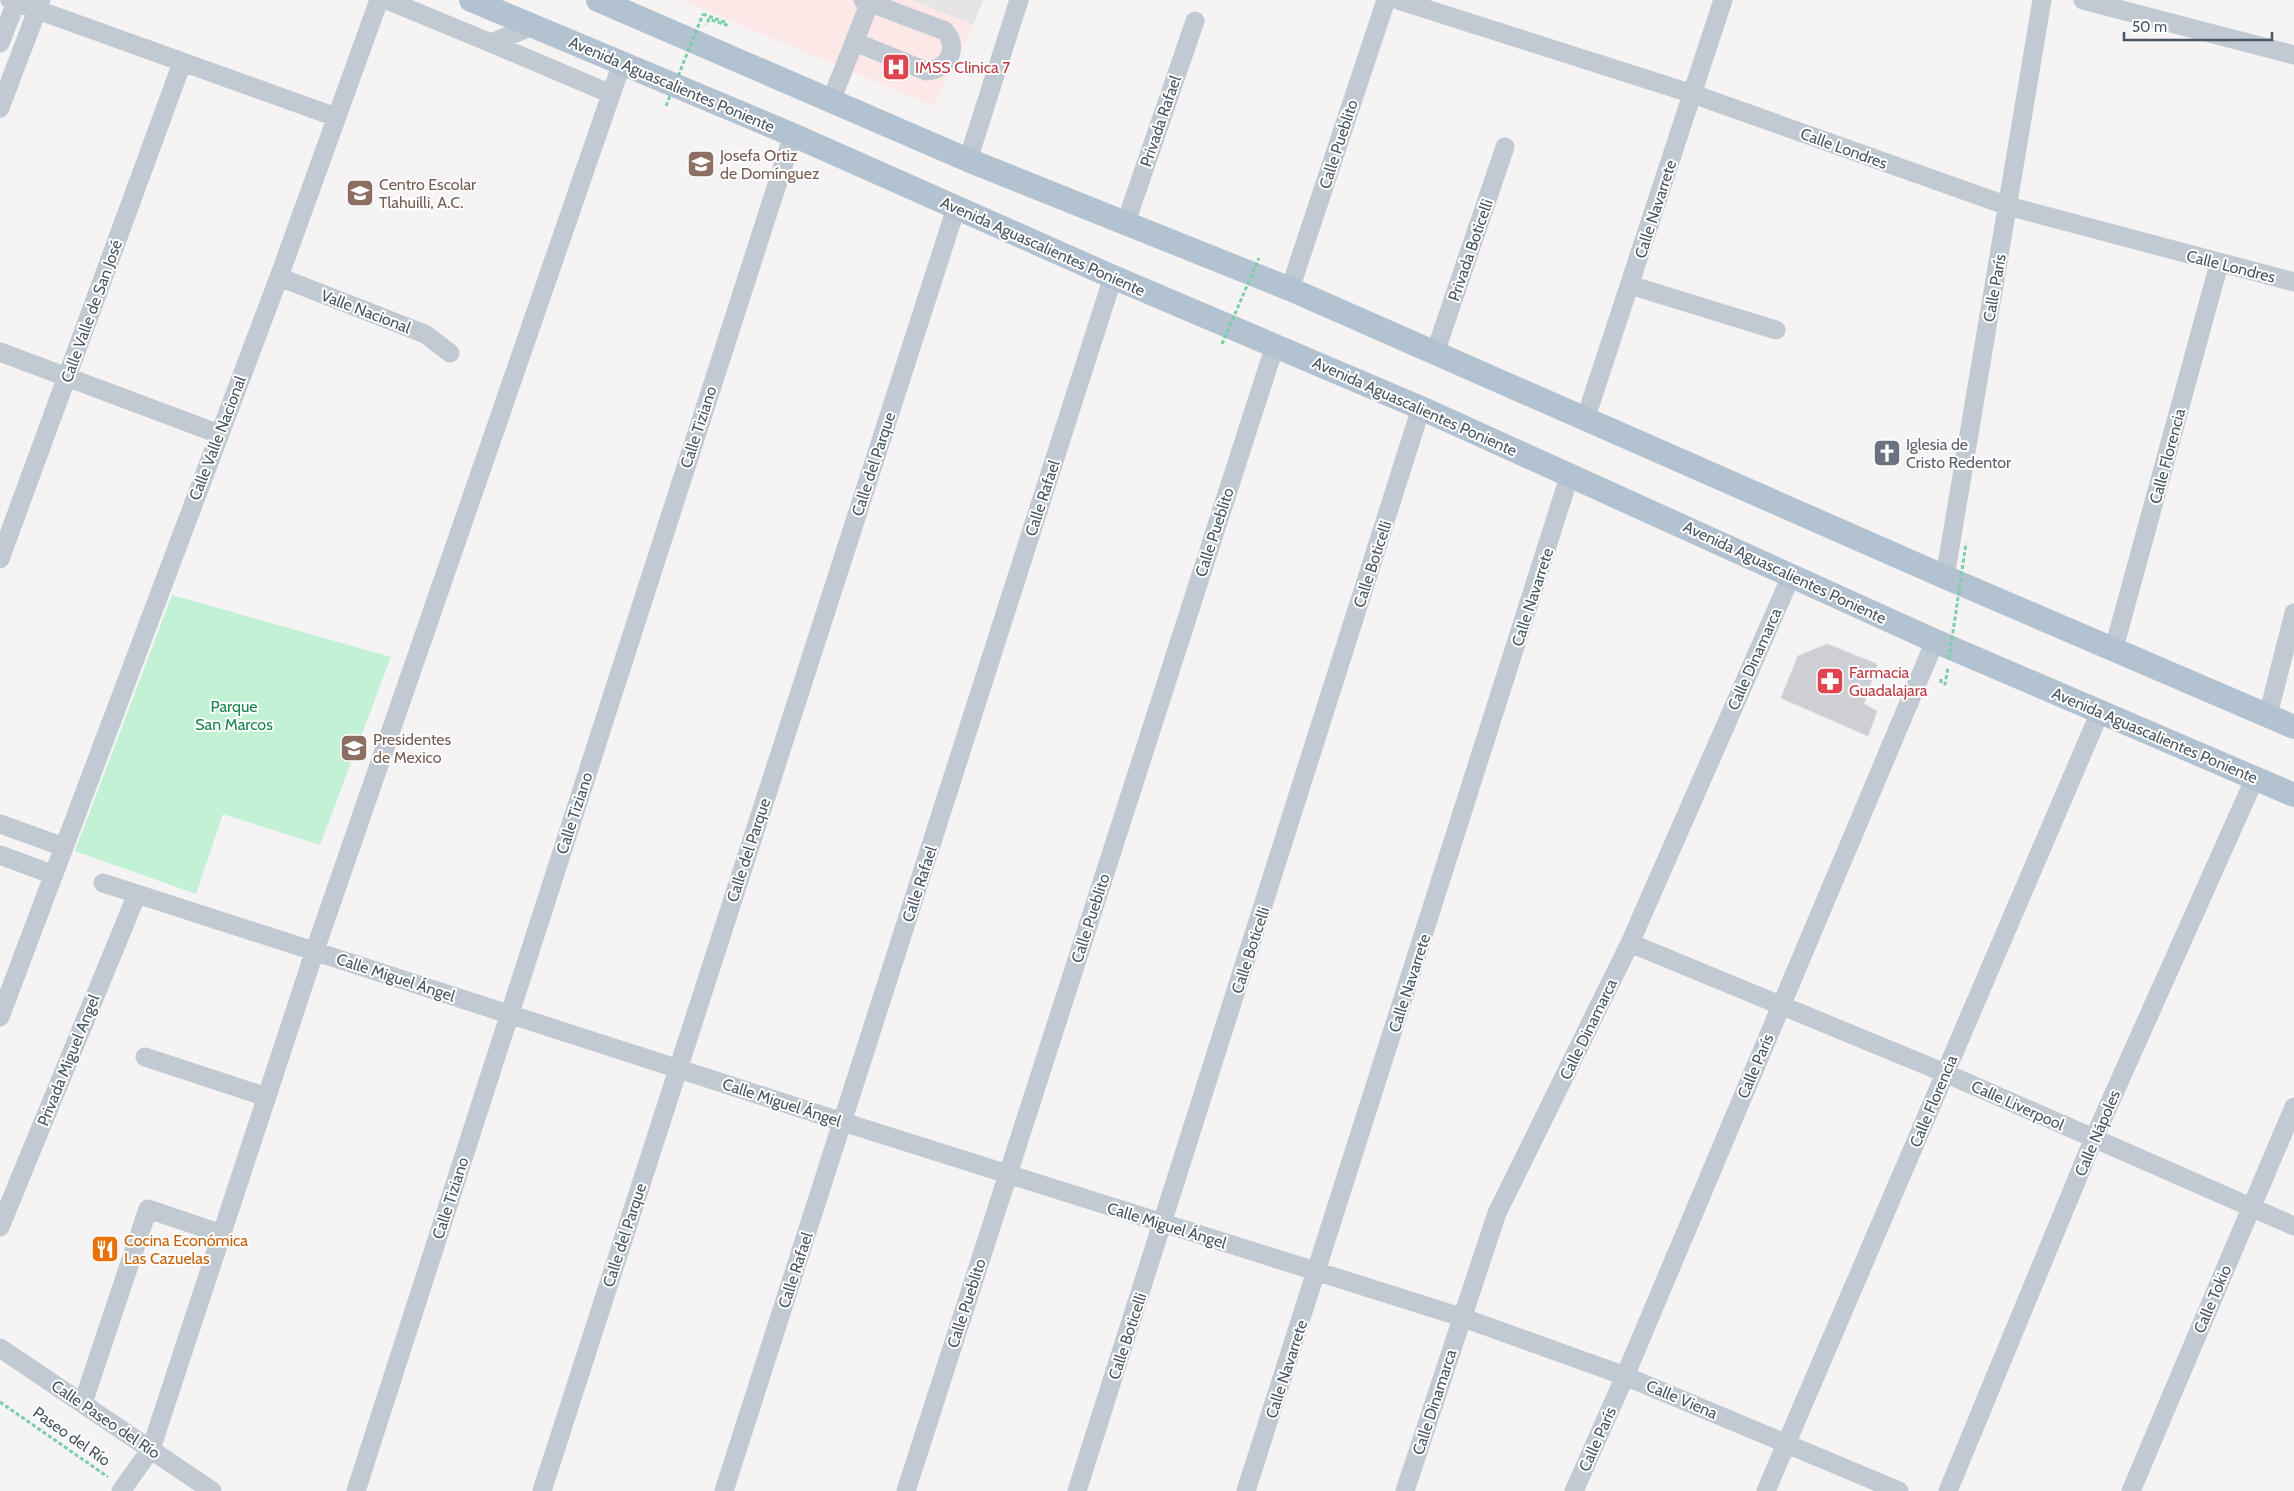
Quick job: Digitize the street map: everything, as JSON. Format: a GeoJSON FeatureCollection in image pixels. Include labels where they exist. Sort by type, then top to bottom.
{"type":"FeatureCollection","features":[{"type":"Feature","properties":{"kind":"main road","name":"Avenida Aguascalientes Poniente"},"geometry":{"type":"LineString","coordinates":[[471,0],[792,135],[1113,277],[1421,408],[1792,574],[1942,650],[2100,712],[2294,794]]}},
{"type":"Feature","properties":{"kind":"main road"},"geometry":{"type":"LineString","coordinates":[[598,0],[635,8],[831,101],[968,160],[1290,289],[1586,417],[1946,577],[2294,726]]}},
{"type":"Feature","properties":{"kind":"street","name":"Calle Valle Nacional"},"geometry":{"type":"LineString","coordinates":[[0,1018],[218,434],[279,277],[379,0]]}},
{"type":"Feature","properties":{"kind":"street"},"geometry":{"type":"LineString","coordinates":[[387,0],[611,94]]}},
{"type":"Feature","properties":{"kind":"street"},"geometry":{"type":"LineString","coordinates":[[968,160],[1019,0]]}},
{"type":"Feature","properties":{"kind":"street","name":"Calle Pueblito"},"geometry":{"type":"LineString","coordinates":[[1290,289],[1386,0]]}},
{"type":"Feature","properties":{"kind":"street","name":"Calle Londres"},"geometry":{"type":"LineString","coordinates":[[1398,0],[1693,94],[2008,206],[2219,264],[2294,282]]}},
{"type":"Feature","properties":{"kind":"street","name":"Calle Navarrete"},"geometry":{"type":"LineString","coordinates":[[1586,417],[1723,0]]}},
{"type":"Feature","properties":{"kind":"street","name":"Calle París"},"geometry":{"type":"LineString","coordinates":[[1946,577],[2042,0]]}},
{"type":"Feature","properties":{"kind":"street"},"geometry":{"type":"LineString","coordinates":[[2083,0],[2294,55]]}},
{"type":"Feature","properties":{"kind":"street"},"geometry":{"type":"LineString","coordinates":[[0,44],[14,1],[39,5],[182,63],[336,118]]}},
{"type":"Feature","properties":{"kind":"street"},"geometry":{"type":"LineString","coordinates":[[831,101],[855,42],[866,1],[945,31],[952,39],[952,50],[945,63],[937,70],[926,71],[855,42]]}},
{"type":"Feature","properties":{"kind":"street"},"geometry":{"type":"LineString","coordinates":[[0,108],[39,5]]}},
{"type":"Feature","properties":{"kind":"street","name":"Privada Rafael"},"geometry":{"type":"LineString","coordinates":[[1126,222],[1195,21]]}},
{"type":"Feature","properties":{"kind":"street"},"geometry":{"type":"LineString","coordinates":[[491,43],[533,26]]}},
{"type":"Feature","properties":{"kind":"street","name":"Calle Valle de San José"},"geometry":{"type":"LineString","coordinates":[[0,559],[182,63]]}},
{"type":"Feature","properties":{"kind":"street"},"geometry":{"type":"LineString","coordinates":[[122,1489],[151,1449],[315,950],[622,63]]}},
{"type":"Feature","properties":{"kind":"street","name":"Calle Tiziano"},"geometry":{"type":"LineString","coordinates":[[356,1491],[792,135]]}},
{"type":"Feature","properties":{"kind":"street","name":"Privada Boticelli"},"geometry":{"type":"LineString","coordinates":[[1435,353],[1505,147]]}},
{"type":"Feature","properties":{"kind":"street","name":"Calle del Parque"},"geometry":{"type":"LineString","coordinates":[[542,1491],[956,208]]}},
{"type":"Feature","properties":{"kind":"street","name":"Calle Florencia"},"geometry":{"type":"LineString","coordinates":[[2114,648],[2219,264]]}},
{"type":"Feature","properties":{"kind":"street","name":"Valle Nacional"},"geometry":{"type":"LineString","coordinates":[[279,277],[425,334],[450,353]]}},
{"type":"Feature","properties":{"kind":"street","name":"Calle Rafael"},"geometry":{"type":"LineString","coordinates":[[724,1491],[1113,277]]}},
{"type":"Feature","properties":{"kind":"street"},"geometry":{"type":"LineString","coordinates":[[1630,285],[1776,330]]}},
{"type":"Feature","properties":{"kind":"street","name":"Calle Pueblito"},"geometry":{"type":"LineString","coordinates":[[906,1491],[1274,345]]}},
{"type":"Feature","properties":{"kind":"street"},"geometry":{"type":"LineString","coordinates":[[0,352],[218,434]]}},
{"type":"Feature","properties":{"kind":"street","name":"Calle Boticelli"},"geometry":{"type":"LineString","coordinates":[[1077,1491],[1421,408]]}},
{"type":"Feature","properties":{"kind":"street","name":"Calle Navarrete"},"geometry":{"type":"LineString","coordinates":[[1246,1491],[1318,1272],[1570,474]]}},
{"type":"Feature","properties":{"kind":"street","name":"Calle Dinamarca"},"geometry":{"type":"LineString","coordinates":[[1405,1491],[1497,1212],[1630,943],[1792,574]]}},
{"type":"Feature","properties":{"kind":"street"},"geometry":{"type":"LineString","coordinates":[[2268,715],[2294,613]]}},
{"type":"Feature","properties":{"kind":"street","name":"Calle París"},"geometry":{"type":"LineString","coordinates":[[1574,1491],[1625,1376],[1781,1006],[1942,650]]}},
{"type":"Feature","properties":{"kind":"street","name":"Calle Florencia"},"geometry":{"type":"LineString","coordinates":[[1766,1491],[2100,712]]}},
{"type":"Feature","properties":{"kind":"street","name":"Calle Nápoles"},"geometry":{"type":"LineString","coordinates":[[1948,1491],[2094,1138],[2255,778]]}},
{"type":"Feature","properties":{"kind":"street"},"geometry":{"type":"LineString","coordinates":[[0,824],[64,847]]}},
{"type":"Feature","properties":{"kind":"street"},"geometry":{"type":"LineString","coordinates":[[0,855],[54,875]]}},
{"type":"Feature","properties":{"kind":"street","name":"Calle Miguel Ángel"},"geometry":{"type":"LineString","coordinates":[[103,883],[678,1067],[843,1122],[1461,1317]]}},
{"type":"Feature","properties":{"kind":"street","name":"Privada Miguel Angel"},"geometry":{"type":"LineString","coordinates":[[0,1227],[137,894]]}},
{"type":"Feature","properties":{"kind":"street","name":"Calle Liverpool"},"geometry":{"type":"LineString","coordinates":[[1630,943],[1945,1073],[2294,1226]]}},
{"type":"Feature","properties":{"kind":"street"},"geometry":{"type":"LineString","coordinates":[[145,1057],[266,1097]]}},
{"type":"Feature","properties":{"kind":"street","name":"Calle Tokio"},"geometry":{"type":"LineString","coordinates":[[2131,1491],[2294,1107]]}},
{"type":"Feature","properties":{"kind":"street"},"geometry":{"type":"LineString","coordinates":[[83,1403],[148,1210],[222,1234]]}},
{"type":"Feature","properties":{"kind":"street","name":"Calle Viena"},"geometry":{"type":"LineString","coordinates":[[1461,1317],[1625,1376],[1899,1491]]}},
{"type":"Feature","properties":{"kind":"street","name":"Calle Paseo del Río"},"geometry":{"type":"LineString","coordinates":[[0,1348],[212,1491]]}},
{"type":"Feature","properties":{"kind":"path"},"geometry":{"type":"LineString","coordinates":[[666,106],[703,14],[727,23],[726,25],[709,19]]}},
{"type":"Feature","properties":{"kind":"path"},"geometry":{"type":"LineString","coordinates":[[1222,344],[1259,258]]}},
{"type":"Feature","properties":{"kind":"path"},"geometry":{"type":"LineString","coordinates":[[1943,668],[1941,682],[1945,684],[1942,650],[1966,543]]}},
{"type":"Feature","properties":{"kind":"path","name":"Paseo del Río"},"geometry":{"type":"LineString","coordinates":[[0,1402],[122,1489]]}},
{"type":"Feature","properties":{"kind":"shaded area","name":"IMSS Clinica 7"},"geometry":{"type":"Polygon","coordinates":[[[682,0],[912,0],[973,25],[933,106],[682,0]]]}},
{"type":"Feature","properties":{"kind":"shaded area"},"geometry":{"type":"Polygon","coordinates":[[[912,0],[983,0],[973,25],[912,0]]]}},
{"type":"Feature","properties":{"kind":"green space","name":"Parque San Marcos"},"geometry":{"type":"Polygon","coordinates":[[[172,595],[391,657],[320,845],[223,814],[196,894],[75,851],[172,595]]]}},
{"type":"Feature","properties":{"kind":"building","name":"Farmacia Guadalajara"},"geometry":{"type":"Polygon","coordinates":[[[1827,644],[1877,664],[1864,704],[1877,711],[1868,736],[1781,698],[1798,656],[1827,644]]]}},
{"type":"Feature","properties":{"kind":"place","name":"IMSS Clinica 7"},"geometry":{"type":"Point","coordinates":[896,67]}},
{"type":"Feature","properties":{"kind":"place","name":"Josefa Ortiz de Domínguez"},"geometry":{"type":"Point","coordinates":[701,164]}},
{"type":"Feature","properties":{"kind":"place","name":"Centro Escolar Tlahuilli, A.C."},"geometry":{"type":"Point","coordinates":[360,193]}},
{"type":"Feature","properties":{"kind":"place","name":"Iglesia de Cristo Redentor"},"geometry":{"type":"Point","coordinates":[1887,453]}},
{"type":"Feature","properties":{"kind":"place","name":"Farmacia Guadalajara"},"geometry":{"type":"Point","coordinates":[1830,681]}},
{"type":"Feature","properties":{"kind":"place","name":"Presidentes de Mexico"},"geometry":{"type":"Point","coordinates":[354,748]}},
{"type":"Feature","properties":{"kind":"place","name":"Cocina Económica Las Cazuelas"},"geometry":{"type":"Point","coordinates":[105,1249]}}]}
